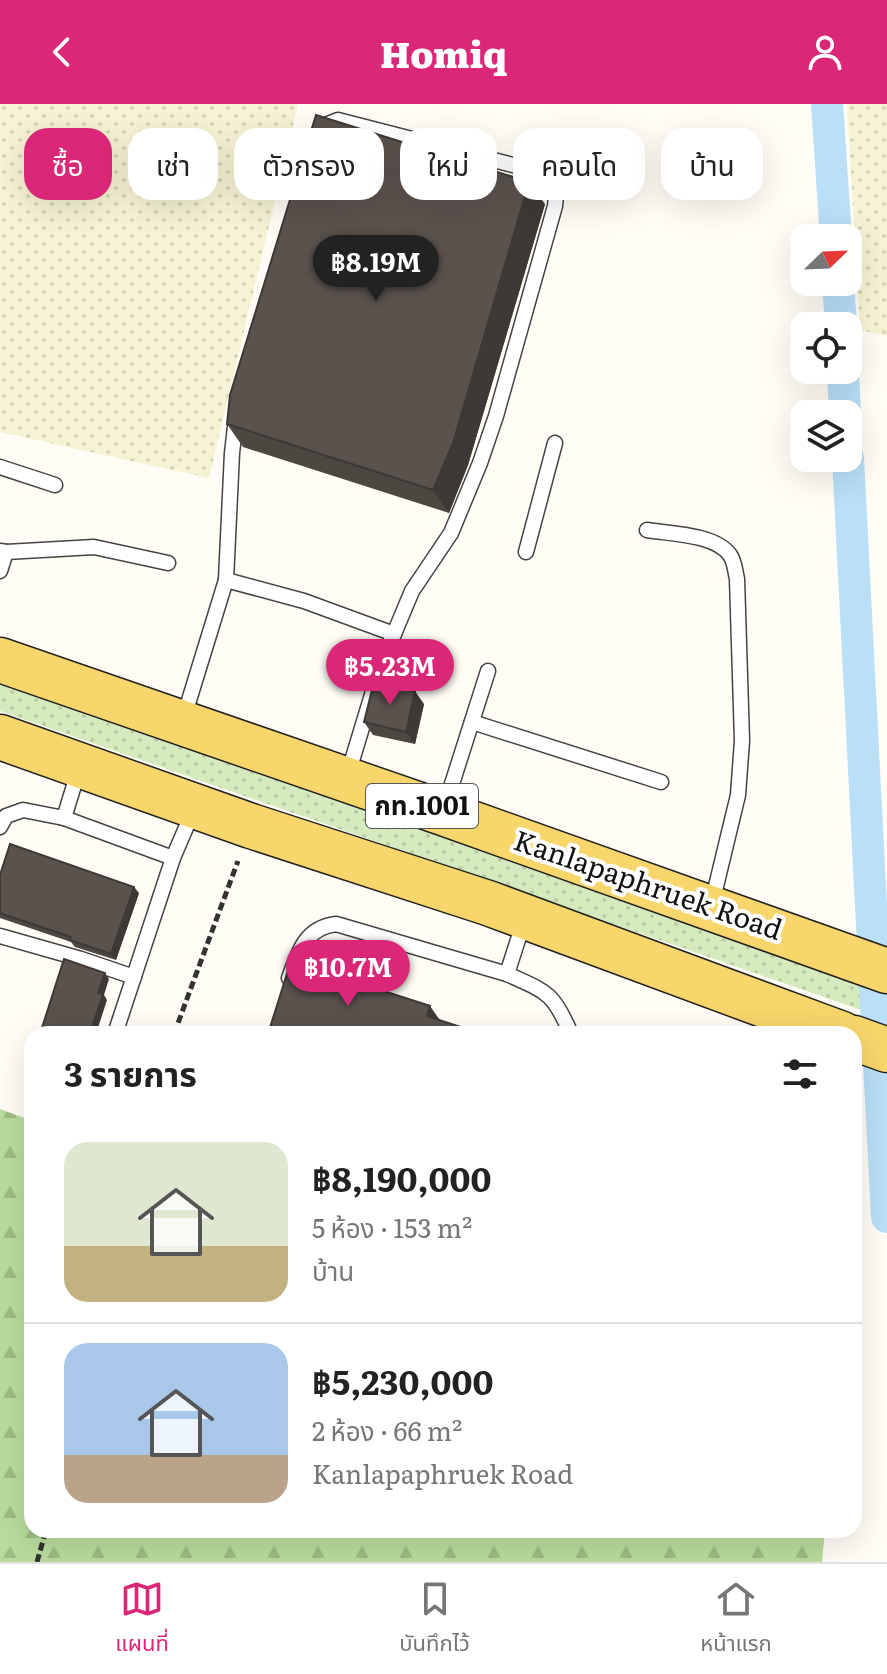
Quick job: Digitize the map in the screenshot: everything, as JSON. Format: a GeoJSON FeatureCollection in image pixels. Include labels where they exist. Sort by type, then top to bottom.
{"type":"FeatureCollection","features":[{"type":"Feature","properties":{"kind":"main road","name":"Kanlapaphruek Road"},"geometry":{"type":"LineString","coordinates":[[0,660],[887,971]]}},
{"type":"Feature","properties":{"kind":"main road","name":"กท.1001"},"geometry":{"type":"LineString","coordinates":[[0,737],[251,826],[526,916],[820,1026]]}},
{"type":"Feature","properties":{"kind":"main road"},"geometry":{"type":"LineString","coordinates":[[862,1041],[887,1050]]}},
{"type":"Feature","properties":{"kind":"lane"},"geometry":{"type":"LineString","coordinates":[[321,128],[338,120],[369,128]]}},
{"type":"Feature","properties":{"kind":"lane"},"geometry":{"type":"LineString","coordinates":[[347,780],[384,655],[412,591],[451,533],[480,463],[496,416],[557,193],[552,180],[544,173],[384,132]]}},
{"type":"Feature","properties":{"kind":"lane"},"geometry":{"type":"LineString","coordinates":[[182,724],[226,580],[232,453],[239,407]]}},
{"type":"Feature","properties":{"kind":"lane"},"geometry":{"type":"LineString","coordinates":[[526,552],[555,443]]}},
{"type":"Feature","properties":{"kind":"lane"},"geometry":{"type":"LineString","coordinates":[[0,467],[55,485]]}},
{"type":"Feature","properties":{"kind":"lane"},"geometry":{"type":"LineString","coordinates":[[647,530],[708,539],[723,547],[733,558],[737,579],[742,741],[738,795],[711,907]]}},
{"type":"Feature","properties":{"kind":"lane"},"geometry":{"type":"LineString","coordinates":[[0,571],[3,552],[94,547],[168,563]]}},
{"type":"Feature","properties":{"kind":"lane"},"geometry":{"type":"LineString","coordinates":[[226,580],[304,601],[394,634]]}},
{"type":"Feature","properties":{"kind":"lane"},"geometry":{"type":"LineString","coordinates":[[443,813],[488,671]]}},
{"type":"Feature","properties":{"kind":"lane"},"geometry":{"type":"LineString","coordinates":[[472,722],[661,782]]}},
{"type":"Feature","properties":{"kind":"lane"},"geometry":{"type":"LineString","coordinates":[[64,818],[80,764]]}},
{"type":"Feature","properties":{"kind":"lane"},"geometry":{"type":"LineString","coordinates":[[118,1026],[173,858],[196,805]]}},
{"type":"Feature","properties":{"kind":"lane"},"geometry":{"type":"LineString","coordinates":[[0,827],[6,816],[23,810],[64,818],[173,858]]}},
{"type":"Feature","properties":{"kind":"lane"},"geometry":{"type":"LineString","coordinates":[[507,974],[526,916]]}},
{"type":"Feature","properties":{"kind":"lane"},"geometry":{"type":"LineString","coordinates":[[284,993],[299,952],[311,934],[326,925],[336,924],[507,974],[545,991],[561,1009],[568,1026]]}},
{"type":"Feature","properties":{"kind":"lane"},"geometry":{"type":"LineString","coordinates":[[0,936],[134,977]]}},
{"type":"Feature","properties":{"kind":"path"},"geometry":{"type":"LineString","coordinates":[[177,1026],[251,826]]}},
{"type":"Feature","properties":{"kind":"path"},"geometry":{"type":"LineString","coordinates":[[37,1562],[44,1538]]}},
{"type":"Feature","properties":{"kind":"shaded area"},"geometry":{"type":"Polygon","coordinates":[[[0,104],[298,104],[292,128],[234,128],[234,200],[275,200],[209,478],[0,432],[0,104]]]}},
{"type":"Feature","properties":{"kind":"shaded area"},"geometry":{"type":"Polygon","coordinates":[[[847,104],[887,104],[887,336],[862,330],[858,296],[862,296],[862,224],[854,224],[847,104]]]}},
{"type":"Feature","properties":{"kind":"green space"},"geometry":{"type":"Polygon","coordinates":[[[0,682],[887,991],[887,1019],[0,711],[0,682]]]}},
{"type":"Feature","properties":{"kind":"green space"},"geometry":{"type":"Polygon","coordinates":[[[0,1109],[24,1118],[24,1538],[824,1538],[822,1562],[0,1562],[0,1109]]]}},
{"type":"Feature","properties":{"kind":"building"},"geometry":{"type":"Polygon","coordinates":[[[316,115],[357,128],[312,128],[316,115]]]}},
{"type":"Feature","properties":{"kind":"building"},"geometry":{"type":"Polygon","coordinates":[[[384,136],[400,141],[400,200],[497,200],[497,172],[513,177],[513,200],[524,200],[453,443],[433,490],[227,424],[230,395],[290,200],[384,200],[384,136]]]}},
{"type":"Feature","properties":{"kind":"building"},"geometry":{"type":"Polygon","coordinates":[[[374,682],[415,691],[406,732],[364,722],[374,682]]]}},
{"type":"Feature","properties":{"kind":"building"},"geometry":{"type":"Polygon","coordinates":[[[10,844],[134,887],[111,954],[0,913],[0,875],[10,844]]]}},
{"type":"Feature","properties":{"kind":"building"},"geometry":{"type":"Polygon","coordinates":[[[64,959],[105,973],[98,993],[103,994],[93,1026],[43,1026],[64,959]]]}},
{"type":"Feature","properties":{"kind":"building"},"geometry":{"type":"Polygon","coordinates":[[[291,961],[430,1006],[427,1016],[458,1026],[271,1026],[291,961]]]}},
{"type":"Feature","properties":{"kind":"waterway"},"geometry":{"type":"LineString","coordinates":[[827,104],[835,224]]}},
{"type":"Feature","properties":{"kind":"waterway"},"geometry":{"type":"LineString","coordinates":[[839,296],[840,312]]}},
{"type":"Feature","properties":{"kind":"waterway"},"geometry":{"type":"LineString","coordinates":[[844,384],[844,400]]}},
{"type":"Feature","properties":{"kind":"waterway"},"geometry":{"type":"LineString","coordinates":[[849,472],[887,1217]]}}]}
